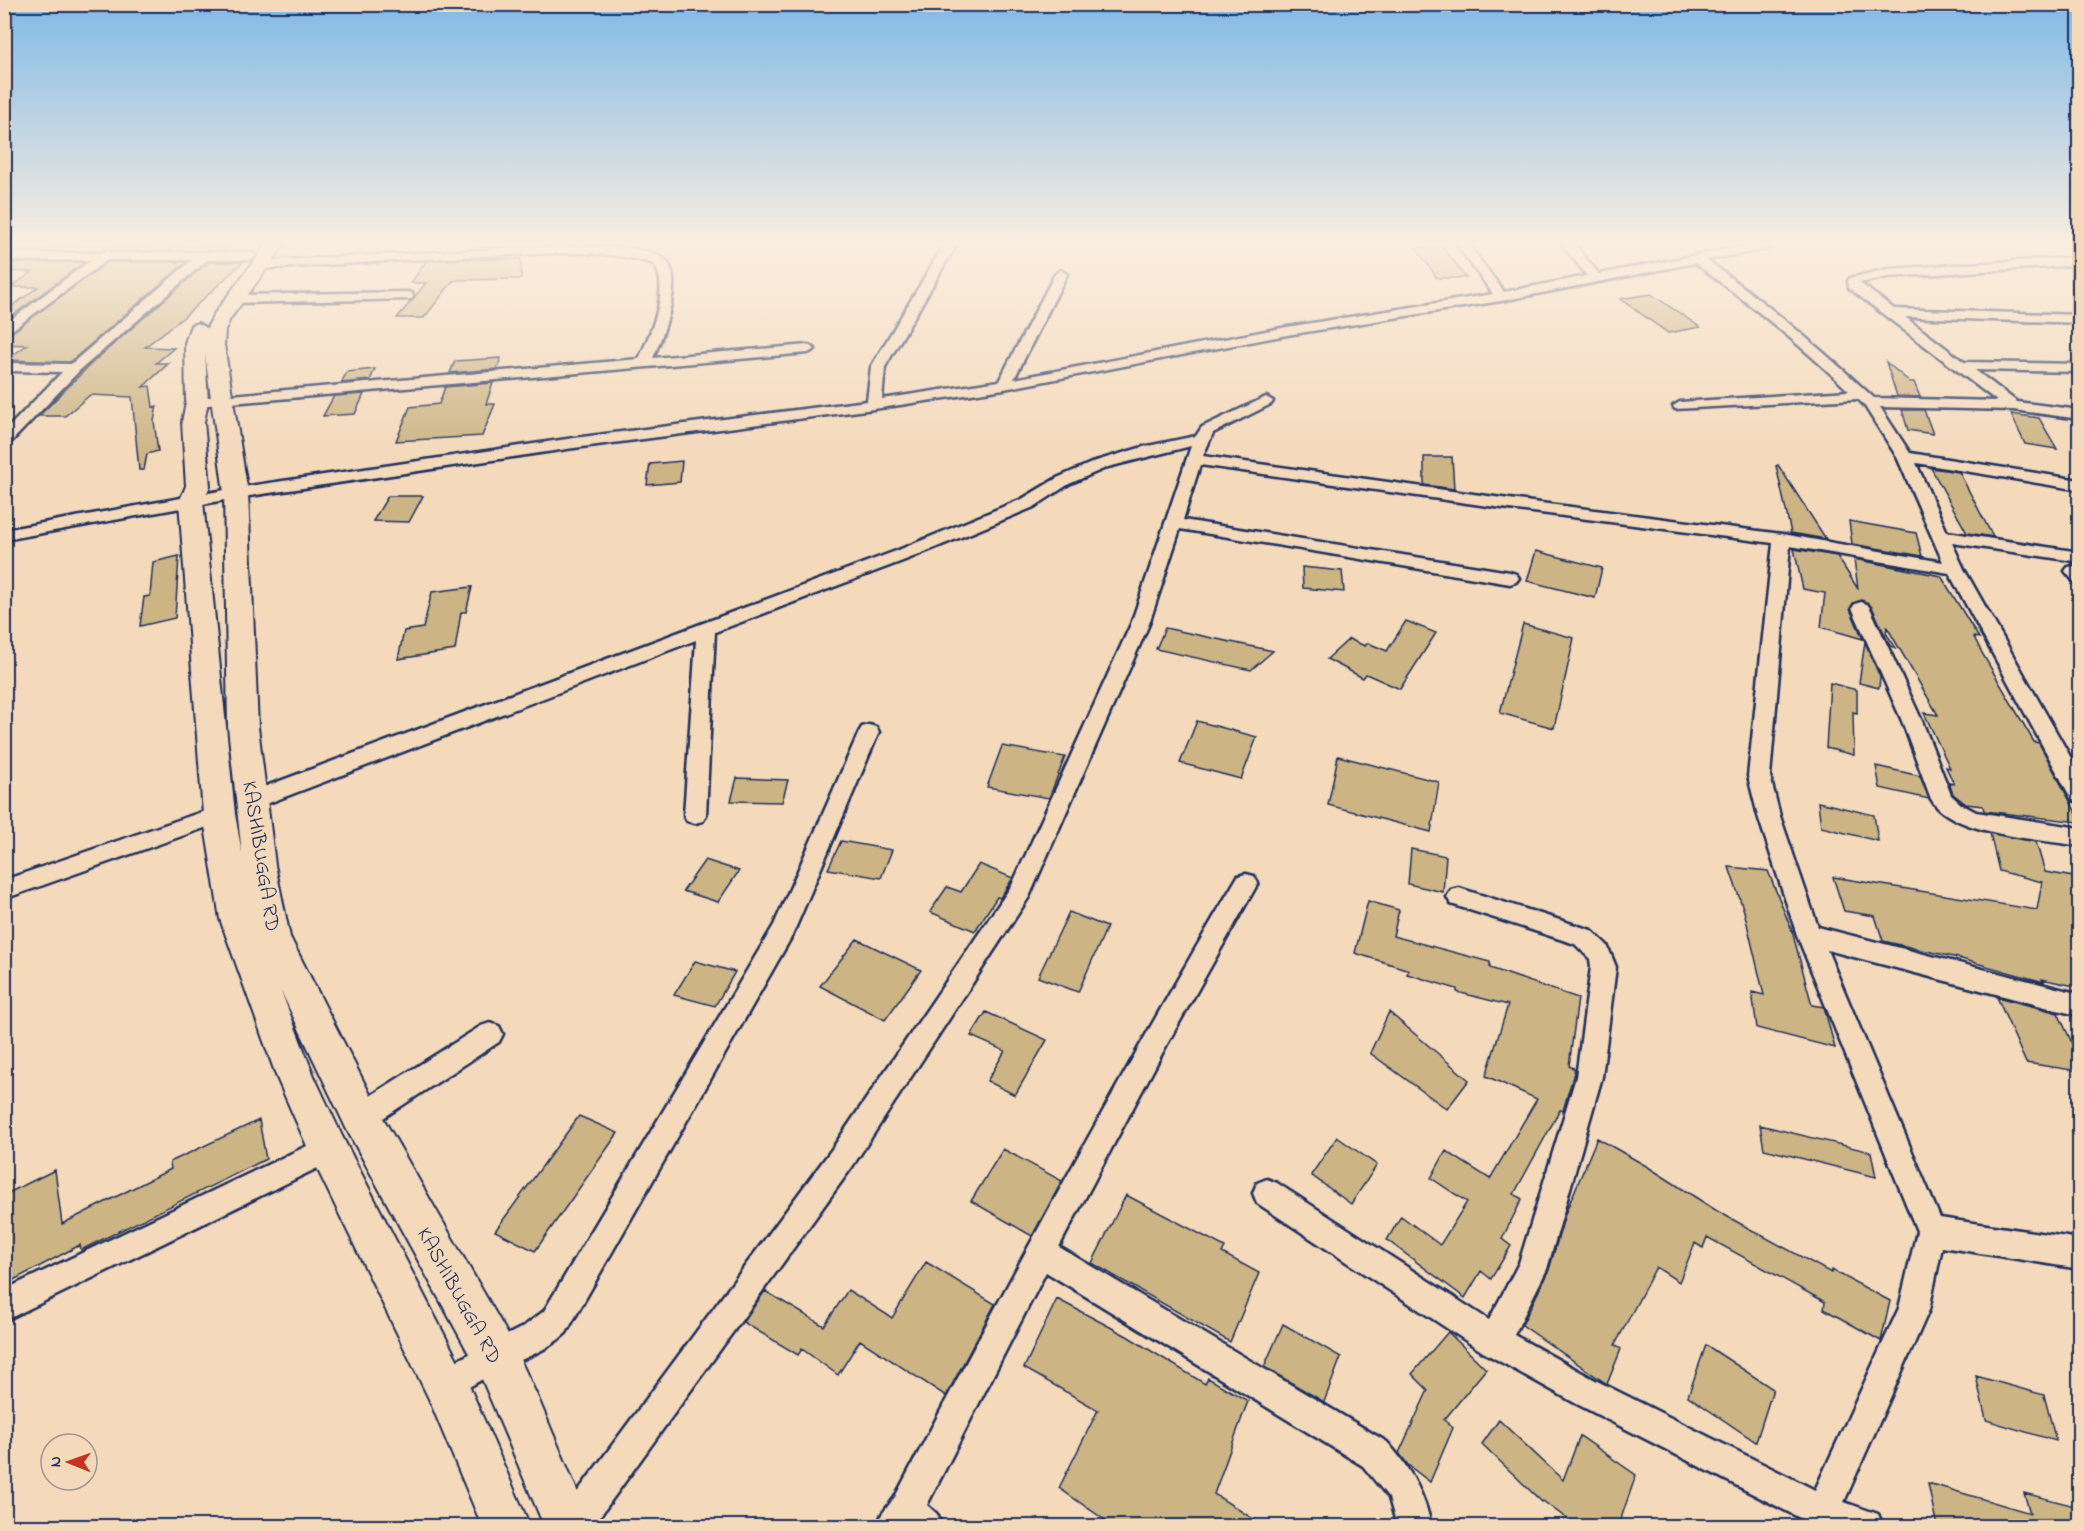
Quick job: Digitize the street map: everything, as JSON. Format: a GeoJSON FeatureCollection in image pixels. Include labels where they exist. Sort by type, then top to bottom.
{"type":"FeatureCollection","features":[{"type":"Feature","properties":{"kind":"main road","name":"KASHIBUGGA RD"},"geometry":{"type":"LineString","coordinates":[[203,316],[195,343],[236,493],[243,727],[259,865],[273,937],[361,1117],[495,1356],[522,1414],[568,1527]]}},
{"type":"Feature","properties":{"kind":"main road","name":"KASHIBUGGA RD"},"geometry":{"type":"LineString","coordinates":[[223,316],[215,330],[210,401],[193,422],[198,486],[191,502],[219,814],[237,919],[296,1078],[328,1149],[445,1383],[506,1527]]}},
{"type":"Feature","properties":{"kind":"street"},"geometry":{"type":"LineString","coordinates":[[4,332],[25,316]]}},
{"type":"Feature","properties":{"kind":"street"},"geometry":{"type":"LineString","coordinates":[[4,441],[74,368],[134,316]]}},
{"type":"Feature","properties":{"kind":"street"},"geometry":{"type":"LineString","coordinates":[[645,361],[662,316]]}},
{"type":"Feature","properties":{"kind":"street"},"geometry":{"type":"LineString","coordinates":[[874,405],[878,368],[908,316]]}},
{"type":"Feature","properties":{"kind":"street"},"geometry":{"type":"LineString","coordinates":[[1004,384],[1039,316]]}},
{"type":"Feature","properties":{"kind":"street"},"geometry":{"type":"LineString","coordinates":[[4,535],[236,493],[574,443],[874,405],[1382,316]]}},
{"type":"Feature","properties":{"kind":"street"},"geometry":{"type":"LineString","coordinates":[[1775,316],[1866,398],[1905,457],[1955,569],[2079,794]]}},
{"type":"Feature","properties":{"kind":"street"},"geometry":{"type":"LineString","coordinates":[[1895,316],[2013,406]]}},
{"type":"Feature","properties":{"kind":"street"},"geometry":{"type":"LineString","coordinates":[[1999,316],[2079,319]]}},
{"type":"Feature","properties":{"kind":"street"},"geometry":{"type":"LineString","coordinates":[[210,401],[645,361],[808,349]]}},
{"type":"Feature","properties":{"kind":"street"},"geometry":{"type":"LineString","coordinates":[[1960,366],[2079,368]]}},
{"type":"Feature","properties":{"kind":"street"},"geometry":{"type":"LineString","coordinates":[[4,367],[74,368]]}},
{"type":"Feature","properties":{"kind":"street"},"geometry":{"type":"LineString","coordinates":[[1680,406],[1866,398],[2013,406],[2079,415]]}},
{"type":"Feature","properties":{"kind":"street"},"geometry":{"type":"LineString","coordinates":[[573,1527],[842,1158],[1021,890],[1140,624],[1197,449],[1207,430],[1266,401]]}},
{"type":"Feature","properties":{"kind":"street"},"geometry":{"type":"LineString","coordinates":[[253,800],[902,555],[1028,503],[1064,481],[1102,464],[1149,450],[1197,449],[1509,504],[1782,539],[1955,569]]}},
{"type":"Feature","properties":{"kind":"street"},"geometry":{"type":"LineString","coordinates":[[1905,457],[2079,485]]}},
{"type":"Feature","properties":{"kind":"street"},"geometry":{"type":"LineString","coordinates":[[1172,523],[1510,578]]}},
{"type":"Feature","properties":{"kind":"street"},"geometry":{"type":"LineString","coordinates":[[1942,536],[2078,569]]}},
{"type":"Feature","properties":{"kind":"street"},"geometry":{"type":"LineString","coordinates":[[1782,539],[1759,776],[1769,816],[1809,935],[1931,1232],[1914,1310],[1818,1519]]}},
{"type":"Feature","properties":{"kind":"street"},"geometry":{"type":"LineString","coordinates":[[1861,608],[1912,721],[1942,799],[1949,808],[1962,817],[2079,837]]}},
{"type":"Feature","properties":{"kind":"street"},"geometry":{"type":"LineString","coordinates":[[696,815],[706,630]]}},
{"type":"Feature","properties":{"kind":"street"},"geometry":{"type":"LineString","coordinates":[[445,1383],[495,1356],[539,1337],[555,1322],[784,929],[869,732]]}},
{"type":"Feature","properties":{"kind":"street"},"geometry":{"type":"LineString","coordinates":[[4,890],[219,814]]}},
{"type":"Feature","properties":{"kind":"street"},"geometry":{"type":"LineString","coordinates":[[909,1521],[1040,1252],[1197,967],[1246,883]]}},
{"type":"Feature","properties":{"kind":"street"},"geometry":{"type":"LineString","coordinates":[[1459,897],[1583,937],[1597,949],[1604,959],[1589,1077],[1532,1269],[1494,1341]]}},
{"type":"Feature","properties":{"kind":"street"},"geometry":{"type":"LineString","coordinates":[[1809,935],[2079,1005]]}},
{"type":"Feature","properties":{"kind":"street"},"geometry":{"type":"LineString","coordinates":[[361,1117],[490,1034]]}},
{"type":"Feature","properties":{"kind":"street"},"geometry":{"type":"LineString","coordinates":[[4,1305],[328,1149]]}},
{"type":"Feature","properties":{"kind":"street"},"geometry":{"type":"LineString","coordinates":[[1268,1193],[1494,1341],[1818,1519],[1866,1527]]}},
{"type":"Feature","properties":{"kind":"street"},"geometry":{"type":"LineString","coordinates":[[1931,1232],[2079,1254]]}},
{"type":"Feature","properties":{"kind":"street"},"geometry":{"type":"LineString","coordinates":[[1040,1252],[1375,1454],[1398,1479],[1410,1508],[1414,1527]]}},
{"type":"Feature","properties":{"kind":"building"},"geometry":{"type":"Polygon","coordinates":[[[33,316],[123,316],[70,362],[6,360],[27,345],[4,344],[4,338],[33,316]]]}},
{"type":"Feature","properties":{"kind":"building"},"geometry":{"type":"Polygon","coordinates":[[[145,316],[184,316],[145,347],[174,348],[156,363],[169,363],[143,387],[150,386],[153,407],[157,406],[154,421],[158,451],[147,454],[144,470],[139,470],[132,397],[90,395],[65,416],[39,416],[93,362],[145,316]]]}},
{"type":"Feature","properties":{"kind":"building"},"geometry":{"type":"Polygon","coordinates":[[[398,316],[425,316],[424,318],[397,318],[398,316]]]}},
{"type":"Feature","properties":{"kind":"building"},"geometry":{"type":"Polygon","coordinates":[[[1645,316],[1684,316],[1700,327],[1668,333],[1645,316]]]}},
{"type":"Feature","properties":{"kind":"building"},"geometry":{"type":"Polygon","coordinates":[[[501,358],[497,369],[450,373],[455,361],[501,358]]]}},
{"type":"Feature","properties":{"kind":"building"},"geometry":{"type":"Polygon","coordinates":[[[1886,362],[1910,382],[1914,382],[1920,397],[1897,396],[1886,362]]]}},
{"type":"Feature","properties":{"kind":"building"},"geometry":{"type":"Polygon","coordinates":[[[375,369],[370,380],[341,383],[347,372],[375,369]]]}},
{"type":"Feature","properties":{"kind":"building"},"geometry":{"type":"Polygon","coordinates":[[[493,383],[486,404],[495,404],[482,436],[396,441],[410,407],[439,404],[445,387],[493,383]]]}},
{"type":"Feature","properties":{"kind":"building"},"geometry":{"type":"Polygon","coordinates":[[[364,394],[355,414],[323,416],[334,396],[364,394]]]}},
{"type":"Feature","properties":{"kind":"building"},"geometry":{"type":"Polygon","coordinates":[[[1902,410],[1924,410],[1933,434],[1908,430],[1902,410]]]}},
{"type":"Feature","properties":{"kind":"building"},"geometry":{"type":"Polygon","coordinates":[[[2011,414],[2039,418],[2057,449],[2025,444],[2011,414]]]}},
{"type":"Feature","properties":{"kind":"building"},"geometry":{"type":"Polygon","coordinates":[[[1424,457],[1452,457],[1454,489],[1424,485],[1424,457]]]}},
{"type":"Feature","properties":{"kind":"building"},"geometry":{"type":"Polygon","coordinates":[[[682,461],[680,482],[647,485],[650,464],[682,461]]]}},
{"type":"Feature","properties":{"kind":"building"},"geometry":{"type":"Polygon","coordinates":[[[1778,465],[1826,539],[1791,533],[1776,466],[1778,465]]]}},
{"type":"Feature","properties":{"kind":"building"},"geometry":{"type":"Polygon","coordinates":[[[1931,468],[1959,472],[1993,537],[1967,533],[1931,468]]]}},
{"type":"Feature","properties":{"kind":"building"},"geometry":{"type":"Polygon","coordinates":[[[388,496],[423,496],[409,522],[373,521],[388,496]]]}},
{"type":"Feature","properties":{"kind":"building"},"geometry":{"type":"Polygon","coordinates":[[[1849,521],[1916,533],[1922,556],[1852,544],[1849,521]]]}},
{"type":"Feature","properties":{"kind":"building"},"geometry":{"type":"Polygon","coordinates":[[[1794,549],[1837,556],[1858,589],[1854,559],[1941,576],[1979,638],[1974,637],[2034,742],[2039,743],[2079,818],[2079,822],[1984,811],[1983,806],[1966,804],[1953,794],[1949,783],[1954,784],[1946,767],[1950,768],[1924,713],[1938,715],[1887,627],[1886,633],[1896,648],[1890,646],[1872,607],[1862,600],[1853,603],[1850,609],[1863,639],[1821,627],[1825,593],[1803,589],[1794,549]]]}},
{"type":"Feature","properties":{"kind":"building"},"geometry":{"type":"Polygon","coordinates":[[[1536,551],[1602,568],[1595,598],[1527,581],[1536,551]]]}},
{"type":"Feature","properties":{"kind":"building"},"geometry":{"type":"Polygon","coordinates":[[[179,556],[175,618],[140,626],[144,597],[150,596],[153,562],[179,556]]]}},
{"type":"Feature","properties":{"kind":"building"},"geometry":{"type":"Polygon","coordinates":[[[1302,567],[1342,571],[1344,592],[1303,588],[1302,567]]]}},
{"type":"Feature","properties":{"kind":"building"},"geometry":{"type":"Polygon","coordinates":[[[472,587],[466,612],[461,612],[455,650],[398,659],[404,631],[423,628],[432,592],[472,587]]]}},
{"type":"Feature","properties":{"kind":"building"},"geometry":{"type":"Polygon","coordinates":[[[1406,621],[1436,633],[1400,689],[1366,674],[1363,678],[1327,659],[1349,639],[1365,646],[1368,643],[1387,651],[1406,621]]]}},
{"type":"Feature","properties":{"kind":"building"},"geometry":{"type":"Polygon","coordinates":[[[1523,624],[1574,638],[1554,728],[1500,713],[1523,624]]]}},
{"type":"Feature","properties":{"kind":"building"},"geometry":{"type":"Polygon","coordinates":[[[1165,628],[1273,651],[1251,670],[1156,649],[1165,628]]]}},
{"type":"Feature","properties":{"kind":"building"},"geometry":{"type":"Polygon","coordinates":[[[1865,642],[1880,677],[1879,688],[1859,683],[1865,642]]]}},
{"type":"Feature","properties":{"kind":"building"},"geometry":{"type":"Polygon","coordinates":[[[1830,683],[1857,690],[1857,713],[1853,712],[1854,755],[1826,748],[1830,683]]]}},
{"type":"Feature","properties":{"kind":"building"},"geometry":{"type":"Polygon","coordinates":[[[1197,721],[1257,737],[1241,779],[1180,763],[1197,721]]]}},
{"type":"Feature","properties":{"kind":"building"},"geometry":{"type":"Polygon","coordinates":[[[1002,746],[1065,757],[1049,798],[987,787],[1002,746]]]}},
{"type":"Feature","properties":{"kind":"building"},"geometry":{"type":"Polygon","coordinates":[[[1338,756],[1439,782],[1431,832],[1328,805],[1338,756]]]}},
{"type":"Feature","properties":{"kind":"building"},"geometry":{"type":"Polygon","coordinates":[[[1876,766],[1920,776],[1929,799],[1880,788],[1876,766]]]}},
{"type":"Feature","properties":{"kind":"building"},"geometry":{"type":"Polygon","coordinates":[[[737,778],[788,780],[782,802],[731,801],[737,778]]]}},
{"type":"Feature","properties":{"kind":"building"},"geometry":{"type":"Polygon","coordinates":[[[1818,802],[1874,815],[1878,841],[1821,827],[1818,802]]]}},
{"type":"Feature","properties":{"kind":"building"},"geometry":{"type":"Polygon","coordinates":[[[1990,833],[2036,842],[2045,872],[2079,878],[2079,987],[2042,979],[2044,982],[1958,958],[1883,941],[1875,916],[1844,911],[1833,877],[2037,910],[2042,882],[1999,871],[1990,833]]]}},
{"type":"Feature","properties":{"kind":"building"},"geometry":{"type":"Polygon","coordinates":[[[841,841],[892,850],[881,878],[828,869],[841,841]]]}},
{"type":"Feature","properties":{"kind":"building"},"geometry":{"type":"Polygon","coordinates":[[[1411,849],[1446,856],[1443,892],[1408,884],[1411,849]]]}},
{"type":"Feature","properties":{"kind":"building"},"geometry":{"type":"Polygon","coordinates":[[[705,860],[739,871],[718,902],[683,891],[705,860]]]}},
{"type":"Feature","properties":{"kind":"building"},"geometry":{"type":"Polygon","coordinates":[[[979,864],[1013,878],[1000,898],[997,897],[975,931],[930,912],[947,887],[961,892],[979,864]]]}},
{"type":"Feature","properties":{"kind":"building"},"geometry":{"type":"Polygon","coordinates":[[[1729,867],[1768,871],[1792,931],[1812,1005],[1824,1007],[1835,1048],[1757,1028],[1752,992],[1764,995],[1744,911],[1729,867]]]}},
{"type":"Feature","properties":{"kind":"building"},"geometry":{"type":"Polygon","coordinates":[[[1368,901],[1399,910],[1393,936],[1490,962],[1490,968],[1578,998],[1569,1066],[1575,1069],[1563,1111],[1560,1110],[1514,1194],[1522,1199],[1502,1239],[1511,1246],[1491,1279],[1481,1271],[1465,1298],[1387,1240],[1401,1216],[1440,1245],[1467,1202],[1431,1178],[1446,1151],[1490,1179],[1537,1099],[1486,1076],[1508,1005],[1457,992],[1457,989],[1407,974],[1409,970],[1355,953],[1368,901]]]}},
{"type":"Feature","properties":{"kind":"building"},"geometry":{"type":"Polygon","coordinates":[[[1069,912],[1107,927],[1078,992],[1038,977],[1069,912]]]}},
{"type":"Feature","properties":{"kind":"building"},"geometry":{"type":"Polygon","coordinates":[[[857,939],[921,970],[885,1020],[820,986],[857,939]]]}},
{"type":"Feature","properties":{"kind":"building"},"geometry":{"type":"Polygon","coordinates":[[[695,961],[735,972],[715,1006],[674,995],[695,961]]]}},
{"type":"Feature","properties":{"kind":"building"},"geometry":{"type":"Polygon","coordinates":[[[1997,997],[2058,1013],[2079,1058],[2079,1071],[2026,1063],[1997,997]]]}},
{"type":"Feature","properties":{"kind":"building"},"geometry":{"type":"Polygon","coordinates":[[[986,1012],[1047,1040],[1015,1095],[987,1081],[1005,1051],[971,1036],[986,1012]]]}},
{"type":"Feature","properties":{"kind":"building"},"geometry":{"type":"Polygon","coordinates":[[[1389,1012],[1469,1080],[1447,1109],[1370,1053],[1389,1012]]]}},
{"type":"Feature","properties":{"kind":"building"},"geometry":{"type":"Polygon","coordinates":[[[579,1116],[618,1133],[535,1251],[495,1231],[579,1116]]]}},
{"type":"Feature","properties":{"kind":"building"},"geometry":{"type":"Polygon","coordinates":[[[259,1120],[266,1159],[81,1250],[80,1245],[4,1285],[4,1195],[55,1170],[62,1224],[171,1169],[170,1162],[259,1120]]]}},
{"type":"Feature","properties":{"kind":"building"},"geometry":{"type":"Polygon","coordinates":[[[1760,1125],[1871,1152],[1876,1177],[1764,1149],[1760,1125]]]}},
{"type":"Feature","properties":{"kind":"building"},"geometry":{"type":"Polygon","coordinates":[[[1337,1137],[1377,1165],[1351,1204],[1311,1175],[1337,1137]]]}},
{"type":"Feature","properties":{"kind":"building"},"geometry":{"type":"Polygon","coordinates":[[[1597,1138],[1717,1211],[1831,1273],[1832,1270],[1890,1301],[1881,1341],[1824,1309],[1825,1302],[1707,1237],[1703,1248],[1695,1243],[1679,1282],[1656,1267],[1615,1345],[1621,1349],[1607,1384],[1522,1325],[1549,1270],[1565,1214],[1597,1138]]]}},
{"type":"Feature","properties":{"kind":"building"},"geometry":{"type":"Polygon","coordinates":[[[1003,1149],[1062,1181],[1032,1236],[971,1201],[1003,1149]]]}},
{"type":"Feature","properties":{"kind":"building"},"geometry":{"type":"Polygon","coordinates":[[[1126,1195],[1225,1247],[1222,1253],[1259,1273],[1230,1342],[1092,1263],[1126,1195]]]}},
{"type":"Feature","properties":{"kind":"building"},"geometry":{"type":"Polygon","coordinates":[[[926,1262],[995,1304],[946,1396],[860,1340],[838,1375],[802,1349],[798,1355],[743,1322],[765,1291],[824,1326],[848,1290],[892,1318],[926,1262]]]}},
{"type":"Feature","properties":{"kind":"building"},"geometry":{"type":"Polygon","coordinates":[[[1057,1299],[1127,1336],[1205,1384],[1208,1378],[1248,1401],[1214,1494],[1266,1527],[1115,1527],[1059,1488],[1098,1410],[1024,1368],[1057,1299]]]}},
{"type":"Feature","properties":{"kind":"building"},"geometry":{"type":"Polygon","coordinates":[[[1283,1324],[1341,1357],[1324,1402],[1264,1367],[1283,1324]]]}},
{"type":"Feature","properties":{"kind":"building"},"geometry":{"type":"Polygon","coordinates":[[[1448,1332],[1486,1369],[1444,1420],[1453,1428],[1430,1482],[1408,1465],[1399,1453],[1428,1390],[1412,1374],[1448,1332]]]}},
{"type":"Feature","properties":{"kind":"building"},"geometry":{"type":"Polygon","coordinates":[[[1706,1345],[1773,1389],[1756,1442],[1688,1396],[1706,1345]]]}},
{"type":"Feature","properties":{"kind":"building"},"geometry":{"type":"Polygon","coordinates":[[[1976,1376],[2044,1395],[2056,1441],[1986,1420],[1976,1376]]]}},
{"type":"Feature","properties":{"kind":"building"},"geometry":{"type":"Polygon","coordinates":[[[1499,1420],[1563,1480],[1580,1436],[1636,1475],[1618,1527],[1578,1527],[1542,1502],[1482,1444],[1499,1420]]]}},
{"type":"Feature","properties":{"kind":"building"},"geometry":{"type":"Polygon","coordinates":[[[1928,1483],[2030,1513],[2024,1493],[2079,1507],[2079,1527],[1937,1527],[1928,1483]]]}}]}
